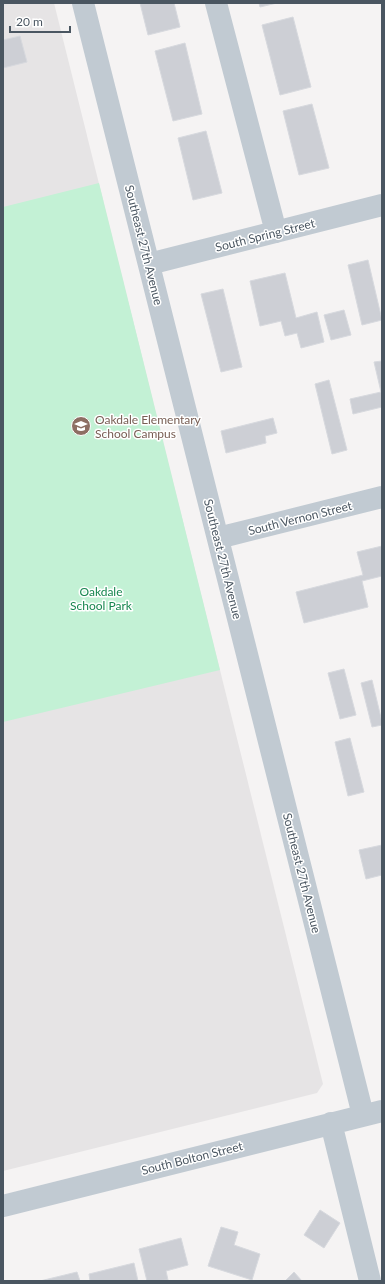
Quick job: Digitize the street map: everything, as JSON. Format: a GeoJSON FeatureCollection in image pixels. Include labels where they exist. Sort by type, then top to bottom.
{"type":"FeatureCollection","features":[{"type":"Feature","properties":{"kind":"street","name":"Southeast 27th Avenue"},"geometry":{"type":"LineString","coordinates":[[83,3],[218,538],[373,1113]]}},
{"type":"Feature","properties":{"kind":"street"},"geometry":{"type":"LineString","coordinates":[[216,3],[276,232]]}},
{"type":"Feature","properties":{"kind":"street","name":"South Spring Street"},"geometry":{"type":"LineString","coordinates":[[149,264],[382,206]]}},
{"type":"Feature","properties":{"kind":"street","name":"South Vernon Street"},"geometry":{"type":"LineString","coordinates":[[218,538],[382,497]]}},
{"type":"Feature","properties":{"kind":"street","name":"South Bolton Street"},"geometry":{"type":"LineString","coordinates":[[3,1206],[373,1113]]}},
{"type":"Feature","properties":{"kind":"street"},"geometry":{"type":"LineString","coordinates":[[331,1123],[370,1281]]}},
{"type":"Feature","properties":{"kind":"shaded area","name":"Oakdale Elementary School Campus"},"geometry":{"type":"Polygon","coordinates":[[[3,3],[54,3],[323,1084],[317,1093],[3,1171],[3,3]]]}},
{"type":"Feature","properties":{"kind":"green space","name":"Oakdale School Park"},"geometry":{"type":"Polygon","coordinates":[[[99,183],[220,670],[3,722],[3,207],[99,183]]]}},
{"type":"Feature","properties":{"kind":"building"},"geometry":{"type":"Polygon","coordinates":[[[140,3],[174,3],[180,27],[148,35],[140,3]]]}},
{"type":"Feature","properties":{"kind":"building"},"geometry":{"type":"Polygon","coordinates":[[[259,3],[277,3],[260,7],[259,3]]]}},
{"type":"Feature","properties":{"kind":"building"},"geometry":{"type":"Polygon","coordinates":[[[293,17],[311,87],[280,95],[262,25],[293,17]]]}},
{"type":"Feature","properties":{"kind":"building"},"geometry":{"type":"Polygon","coordinates":[[[20,36],[27,62],[3,68],[3,40],[20,36]]]}},
{"type":"Feature","properties":{"kind":"building"},"geometry":{"type":"Polygon","coordinates":[[[185,43],[202,114],[173,121],[155,51],[185,43]]]}},
{"type":"Feature","properties":{"kind":"building"},"geometry":{"type":"Polygon","coordinates":[[[312,104],[329,168],[299,175],[283,111],[312,104]]]}},
{"type":"Feature","properties":{"kind":"building"},"geometry":{"type":"Polygon","coordinates":[[[206,131],[222,193],[193,200],[178,138],[206,131]]]}},
{"type":"Feature","properties":{"kind":"building"},"geometry":{"type":"Polygon","coordinates":[[[368,260],[382,320],[362,325],[348,265],[368,260]]]}},
{"type":"Feature","properties":{"kind":"building"},"geometry":{"type":"Polygon","coordinates":[[[285,273],[296,318],[317,312],[324,342],[301,348],[297,333],[285,336],[281,321],[260,326],[250,281],[285,273]]]}},
{"type":"Feature","properties":{"kind":"building"},"geometry":{"type":"Polygon","coordinates":[[[223,289],[242,367],[221,372],[201,294],[223,289]]]}},
{"type":"Feature","properties":{"kind":"building"},"geometry":{"type":"Polygon","coordinates":[[[344,310],[351,335],[331,340],[324,315],[344,310]]]}},
{"type":"Feature","properties":{"kind":"building"},"geometry":{"type":"Polygon","coordinates":[[[382,361],[382,407],[353,414],[350,399],[381,392],[374,362],[382,361]]]}},
{"type":"Feature","properties":{"kind":"building"},"geometry":{"type":"Polygon","coordinates":[[[329,380],[347,450],[332,454],[315,384],[329,380]]]}},
{"type":"Feature","properties":{"kind":"building"},"geometry":{"type":"Polygon","coordinates":[[[273,418],[277,433],[265,436],[266,443],[226,453],[221,431],[273,418]]]}},
{"type":"Feature","properties":{"kind":"building"},"geometry":{"type":"Polygon","coordinates":[[[382,546],[382,576],[362,581],[368,607],[304,623],[296,592],[363,575],[357,552],[382,546]]]}},
{"type":"Feature","properties":{"kind":"building"},"geometry":{"type":"Polygon","coordinates":[[[344,669],[356,715],[340,719],[328,673],[344,669]]]}},
{"type":"Feature","properties":{"kind":"building"},"geometry":{"type":"Polygon","coordinates":[[[372,680],[382,725],[372,727],[361,683],[372,680]]]}},
{"type":"Feature","properties":{"kind":"building"},"geometry":{"type":"Polygon","coordinates":[[[350,738],[364,792],[348,796],[335,742],[350,738]]]}},
{"type":"Feature","properties":{"kind":"building"},"geometry":{"type":"Polygon","coordinates":[[[382,845],[382,875],[366,879],[359,850],[382,845]]]}},
{"type":"Feature","properties":{"kind":"building"},"geometry":{"type":"Polygon","coordinates":[[[320,1210],[340,1223],[324,1248],[304,1235],[320,1210]]]}},
{"type":"Feature","properties":{"kind":"building"},"geometry":{"type":"Polygon","coordinates":[[[221,1227],[238,1232],[234,1245],[260,1254],[252,1280],[208,1266],[221,1227]]]}},
{"type":"Feature","properties":{"kind":"building"},"geometry":{"type":"Polygon","coordinates":[[[181,1238],[188,1265],[166,1271],[168,1280],[147,1281],[139,1249],[181,1238]]]}},
{"type":"Feature","properties":{"kind":"building"},"geometry":{"type":"Polygon","coordinates":[[[134,1263],[138,1281],[90,1281],[89,1274],[134,1263]]]}},
{"type":"Feature","properties":{"kind":"building"},"geometry":{"type":"Polygon","coordinates":[[[77,1272],[80,1281],[40,1281],[77,1272]]]}},
{"type":"Feature","properties":{"kind":"building"},"geometry":{"type":"Polygon","coordinates":[[[294,1272],[302,1281],[285,1281],[294,1272]]]}},
{"type":"Feature","properties":{"kind":"place","name":"Oakdale Elementary School Campus"},"geometry":{"type":"Point","coordinates":[81,426]}}]}
